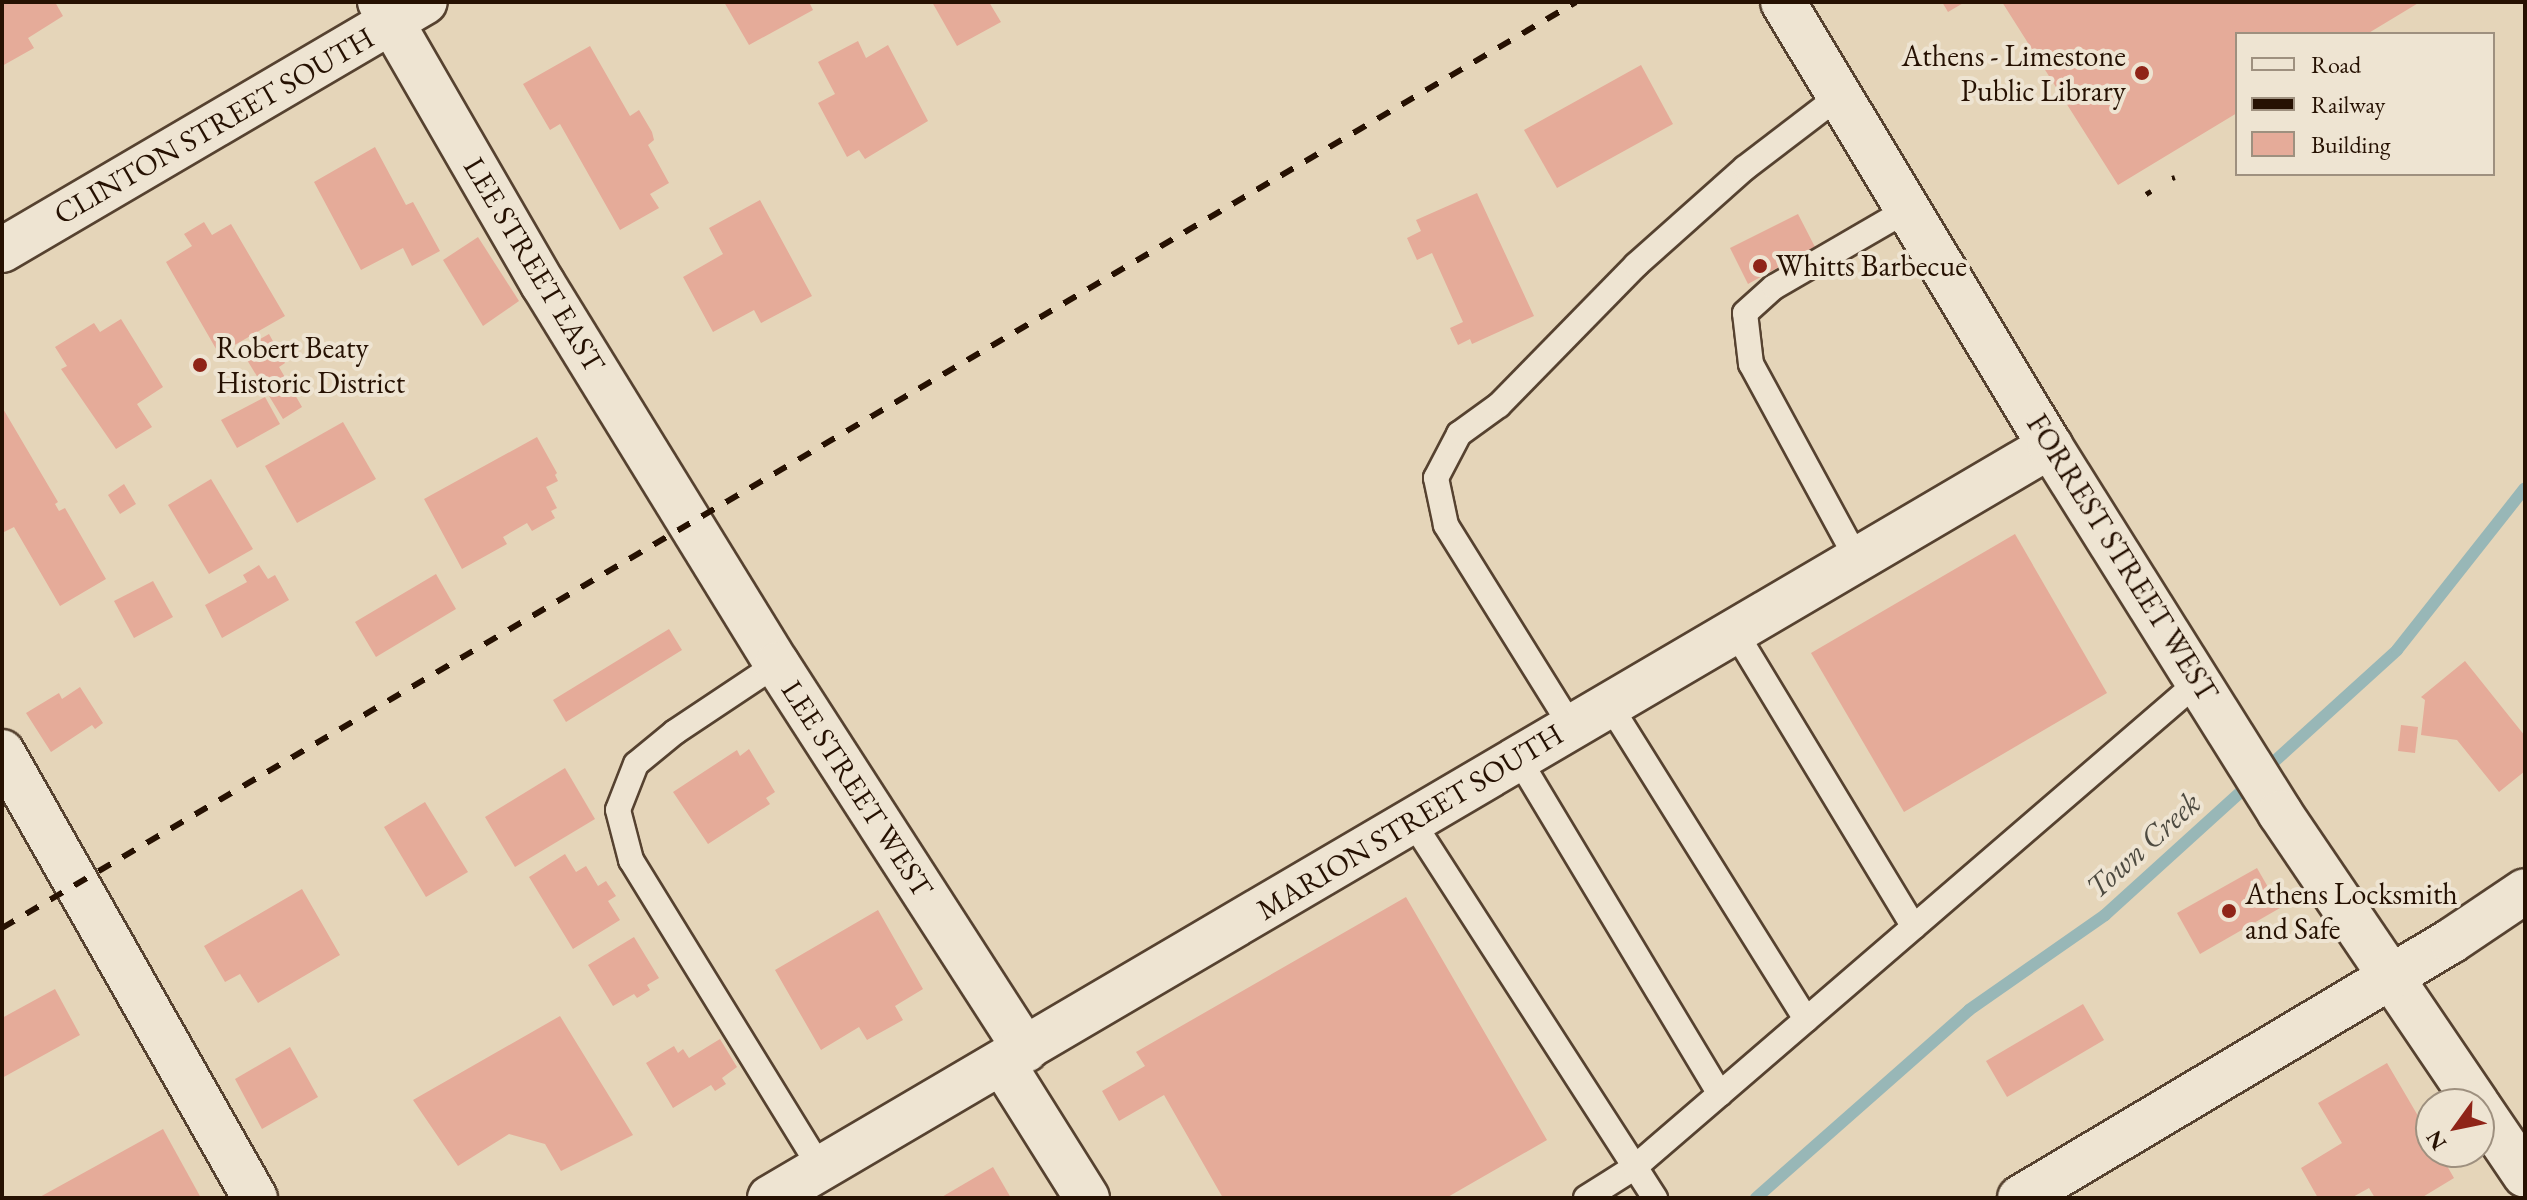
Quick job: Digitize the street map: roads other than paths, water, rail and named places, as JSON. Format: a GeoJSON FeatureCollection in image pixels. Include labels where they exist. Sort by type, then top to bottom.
{"type":"FeatureCollection","features":[{"type":"Feature","properties":{"kind":"street","name":"FORREST STREET WEST"},"geometry":{"type":"LineString","coordinates":[[1783,2],[2050,446],[2280,813],[2466,1088]]}},
{"type":"Feature","properties":{"kind":"street","name":"CLINTON STREET SOUTH"},"geometry":{"type":"LineString","coordinates":[[2,250],[399,9]]}},
{"type":"Feature","properties":{"kind":"street","name":"LEE STREET EAST"},"geometry":{"type":"LineString","coordinates":[[399,9],[543,284],[693,524]]}},
{"type":"Feature","properties":{"kind":"street","name":"MARION STREET SOUTH"},"geometry":{"type":"LineString","coordinates":[[770,1198],[2050,446]]}},
{"type":"Feature","properties":{"kind":"street","name":"LEE STREET WEST"},"geometry":{"type":"LineString","coordinates":[[693,524],[1014,1057],[1087,1198]]}},
{"type":"Feature","properties":{"kind":"street"},"geometry":{"type":"LineString","coordinates":[[2,752],[255,1198]]}},
{"type":"Feature","properties":{"kind":"street"},"geometry":{"type":"LineString","coordinates":[[2020,1198],[2391,977],[2525,891]]}},
{"type":"Feature","properties":{"kind":"street","name":"FORREST STREET WEST"},"geometry":{"type":"LineString","coordinates":[[2495,1131],[2525,1175]]}},
{"type":"Feature","properties":{"kind":"lane"},"geometry":{"type":"LineString","coordinates":[[1571,726],[1446,525],[1436,478],[1459,434],[1499,405],[1636,265],[1745,168],[1838,97]]}},
{"type":"Feature","properties":{"kind":"lane"},"geometry":{"type":"LineString","coordinates":[[1857,559],[1751,364],[1745,313],[1774,287],[1907,210]]}},
{"type":"Feature","properties":{"kind":"lane"},"geometry":{"type":"LineString","coordinates":[[1734,630],[1914,927]]}},
{"type":"Feature","properties":{"kind":"lane"},"geometry":{"type":"LineString","coordinates":[[777,664],[675,732],[636,764],[618,810],[631,860],[821,1169]]}},
{"type":"Feature","properties":{"kind":"lane"},"geometry":{"type":"LineString","coordinates":[[1586,1198],[1635,1167],[2199,681]]}},
{"type":"Feature","properties":{"kind":"lane"},"geometry":{"type":"LineString","coordinates":[[1609,704],[1806,1019]]}},
{"type":"Feature","properties":{"kind":"lane"},"geometry":{"type":"LineString","coordinates":[[1518,758],[1720,1094]]}},
{"type":"Feature","properties":{"kind":"lane"},"geometry":{"type":"LineString","coordinates":[[1412,821],[1655,1198]]}},
{"type":"Feature","properties":{"kind":"waterway","name":"Town Creek"},"geometry":{"type":"LineString","coordinates":[[1756,1198],[1969,1010],[2105,915],[2397,650],[2525,488]]}},
{"type":"Feature","properties":{"kind":"railway"},"geometry":{"type":"LineString","coordinates":[[2,928],[1576,2]]}},
{"type":"Feature","properties":{"kind":"place","name":"Athens - Limestone Public Library"},"geometry":{"type":"Point","coordinates":[2142,73]}},
{"type":"Feature","properties":{"kind":"place","name":"Whitts Barbecue"},"geometry":{"type":"Point","coordinates":[1760,266]}},
{"type":"Feature","properties":{"kind":"place","name":"Robert Beaty Historic District"},"geometry":{"type":"Point","coordinates":[200,365]}},
{"type":"Feature","properties":{"kind":"place","name":"Athens Locksmith and Safe"},"geometry":{"type":"Point","coordinates":[2229,911]}}]}
